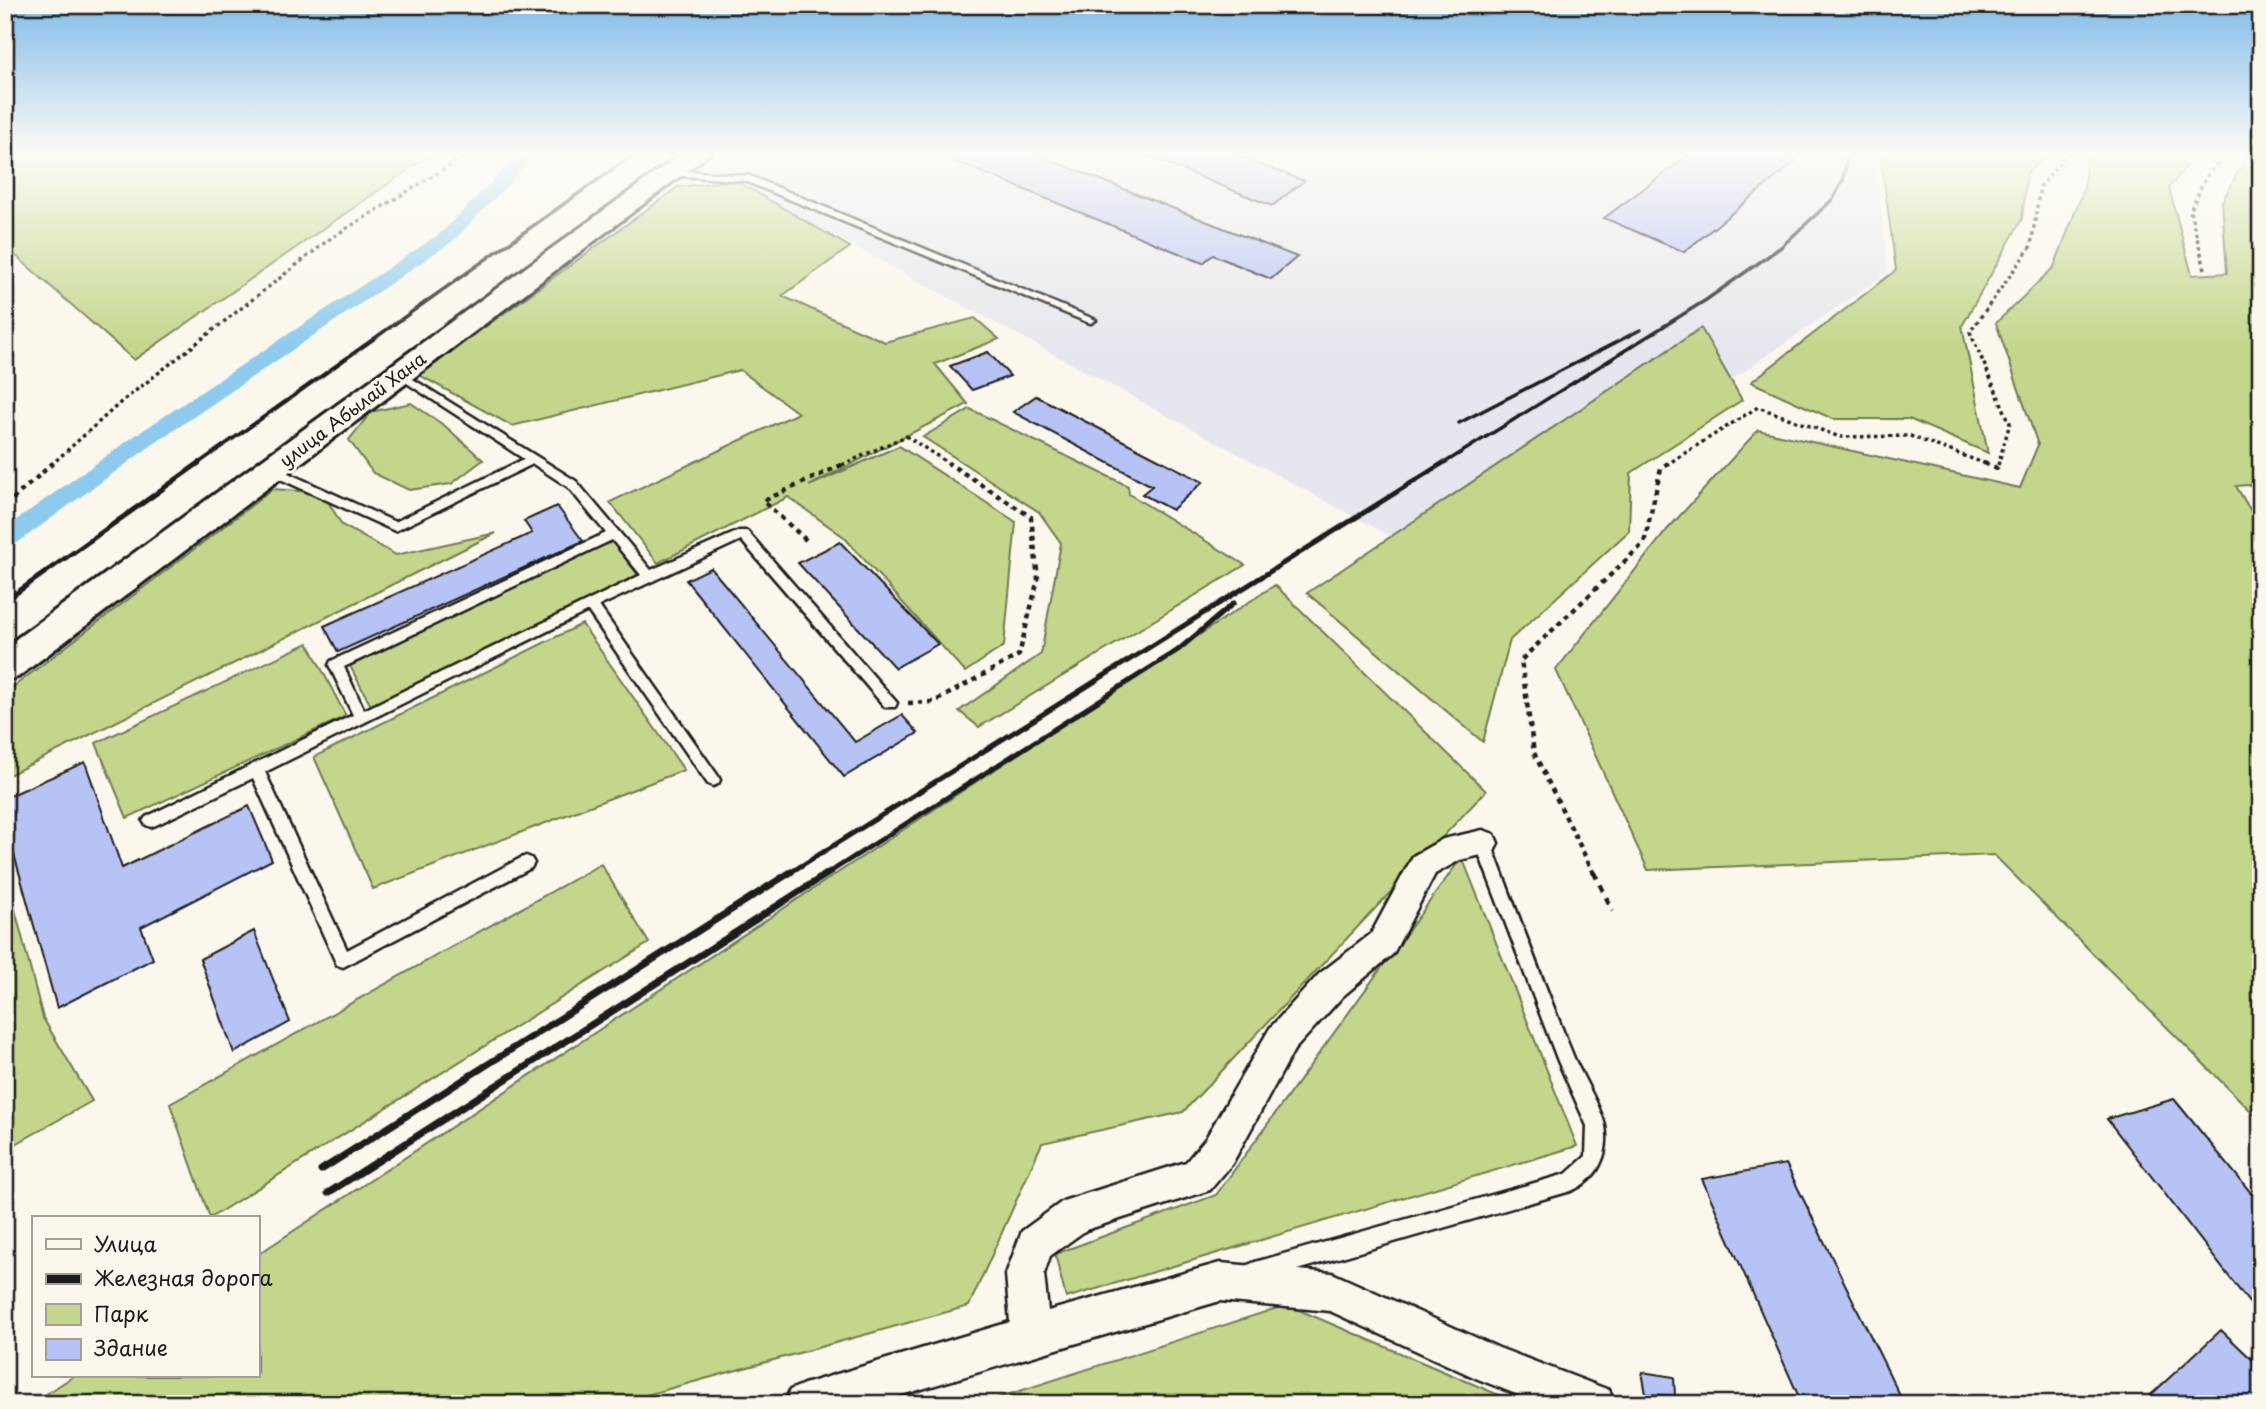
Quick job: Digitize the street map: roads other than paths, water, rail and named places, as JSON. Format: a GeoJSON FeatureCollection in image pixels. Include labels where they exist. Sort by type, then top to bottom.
{"type":"FeatureCollection","features":[{"type":"Feature","properties":{"kind":"main road","name":"улица Абылай Хана"},"geometry":{"type":"LineString","coordinates":[[5,667],[612,218]]}},
{"type":"Feature","properties":{"kind":"street"},"geometry":{"type":"LineString","coordinates":[[1031,1335],[1025,1274],[1035,1244],[1076,1214],[1197,1177],[1219,1151],[1282,1039],[1331,985],[1382,944],[1424,865],[1454,848],[1483,843]]}},
{"type":"Feature","properties":{"kind":"street"},"geometry":{"type":"LineString","coordinates":[[804,1404],[1031,1335],[1220,1282],[1332,1292],[1492,1365],[1595,1404]]}},
{"type":"Feature","properties":{"kind":"lane"},"geometry":{"type":"LineString","coordinates":[[843,218],[1091,320]]}},
{"type":"Feature","properties":{"kind":"lane"},"geometry":{"type":"LineString","coordinates":[[400,374],[572,484],[649,576]]}},
{"type":"Feature","properties":{"kind":"lane"},"geometry":{"type":"LineString","coordinates":[[271,470],[395,527],[534,459]]}},
{"type":"Feature","properties":{"kind":"lane"},"geometry":{"type":"LineString","coordinates":[[361,718],[336,665],[614,534]]}},
{"type":"Feature","properties":{"kind":"lane"},"geometry":{"type":"LineString","coordinates":[[151,821],[649,576],[743,534],[890,703]]}},
{"type":"Feature","properties":{"kind":"lane"},"geometry":{"type":"LineString","coordinates":[[591,605],[713,780]]}},
{"type":"Feature","properties":{"kind":"lane"},"geometry":{"type":"LineString","coordinates":[[256,769],[343,960],[526,863]]}},
{"type":"Feature","properties":{"kind":"lane"},"geometry":{"type":"LineString","coordinates":[[1220,1282],[1312,1258],[1440,1218],[1571,1182],[1595,1160],[1596,1126],[1567,1061],[1483,843]]}},
{"type":"Feature","properties":{"kind":"waterway"},"geometry":{"type":"LineString","coordinates":[[5,540],[144,440],[447,237],[466,218]]}},
{"type":"Feature","properties":{"kind":"railway"},"geometry":{"type":"LineString","coordinates":[[196,465],[544,218]]}},
{"type":"Feature","properties":{"kind":"railway"},"geometry":{"type":"LineString","coordinates":[[1441,465],[1706,300],[1781,247],[1813,218]]}},
{"type":"Feature","properties":{"kind":"railway"},"geometry":{"type":"LineString","coordinates":[[1459,423],[1640,330]]}},
{"type":"Feature","properties":{"kind":"railway"},"geometry":{"type":"LineString","coordinates":[[5,601],[199,463]]}},
{"type":"Feature","properties":{"kind":"railway"},"geometry":{"type":"LineString","coordinates":[[788,874],[1443,463]]}},
{"type":"Feature","properties":{"kind":"railway"},"geometry":{"type":"LineString","coordinates":[[827,874],[1178,650],[1234,603]]}},
{"type":"Feature","properties":{"kind":"railway"},"geometry":{"type":"LineString","coordinates":[[321,1170],[791,872]]}},
{"type":"Feature","properties":{"kind":"railway"},"geometry":{"type":"LineString","coordinates":[[328,1193],[830,872]]}}]}
